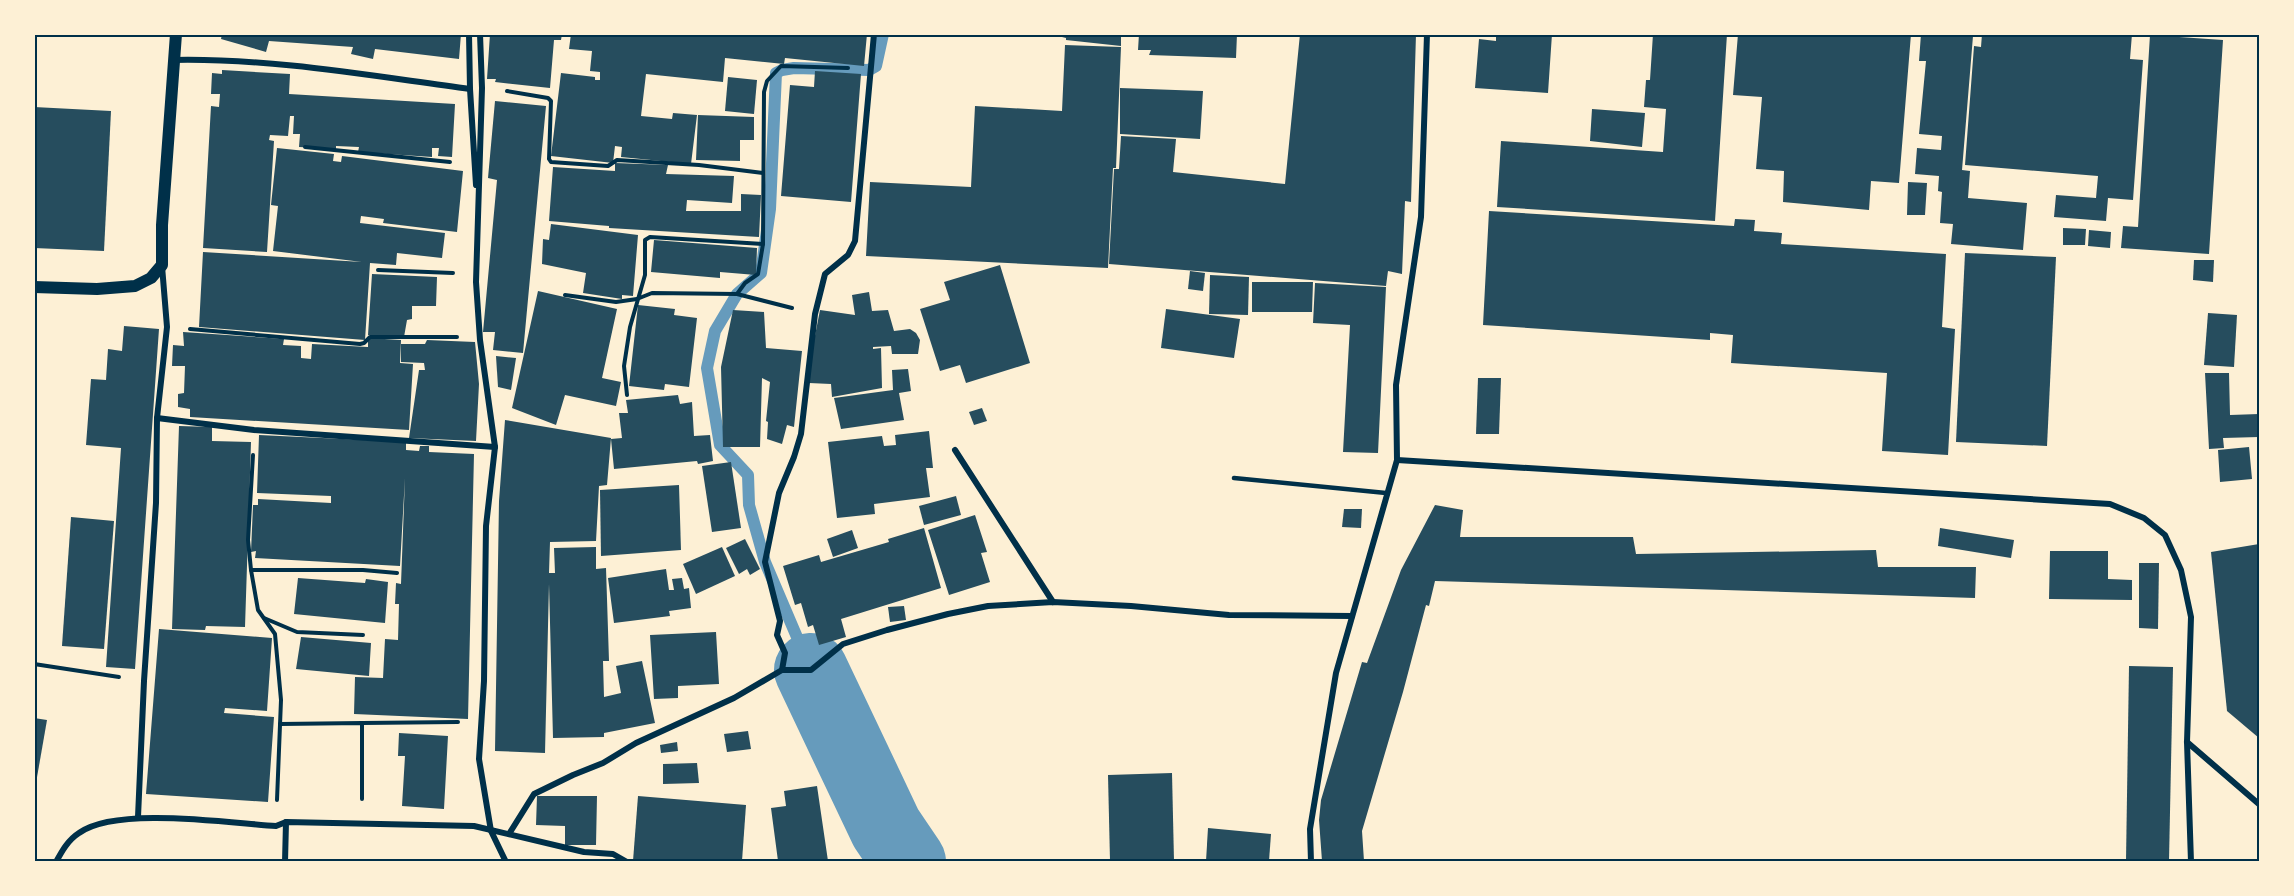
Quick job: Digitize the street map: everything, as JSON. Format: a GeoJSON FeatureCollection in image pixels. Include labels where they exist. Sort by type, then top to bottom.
{"type":"FeatureCollection","features":[{"type":"Feature","properties":{"kind":"main road"},"geometry":{"type":"LineString","coordinates":[[34,287],[97,290],[135,286],[151,278],[162,265],[162,225],[172,60],[176,34]]}},
{"type":"Feature","properties":{"kind":"street"},"geometry":{"type":"LineString","coordinates":[[469,34],[477,231],[474,274],[478,339],[495,447],[486,526],[484,681],[479,759],[491,831],[507,861]]}},
{"type":"Feature","properties":{"kind":"street"},"geometry":{"type":"LineString","coordinates":[[478,339],[476,282],[483,88],[480,34]]}},
{"type":"Feature","properties":{"kind":"street"},"geometry":{"type":"LineString","coordinates":[[782,670],[785,653],[777,635],[780,621],[765,562],[779,493],[801,434],[815,314],[825,274],[848,255],[855,241],[874,34]]}},
{"type":"Feature","properties":{"kind":"street"},"geometry":{"type":"LineString","coordinates":[[1311,861],[1310,829],[1336,674],[1397,460],[1396,385],[1420,217],[1427,34]]}},
{"type":"Feature","properties":{"kind":"street"},"geometry":{"type":"LineString","coordinates":[[172,60],[214,59],[275,63],[470,89]]}},
{"type":"Feature","properties":{"kind":"street"},"geometry":{"type":"LineString","coordinates":[[138,817],[156,503],[157,418],[167,327],[162,265]]}},
{"type":"Feature","properties":{"kind":"street"},"geometry":{"type":"LineString","coordinates":[[157,418],[254,430],[495,447]]}},
{"type":"Feature","properties":{"kind":"street"},"geometry":{"type":"LineString","coordinates":[[955,450],[1053,602]]}},
{"type":"Feature","properties":{"kind":"street"},"geometry":{"type":"LineString","coordinates":[[1397,460],[2110,504],[2144,518],[2165,535],[2181,570],[2191,617],[2187,742],[2191,861]]}},
{"type":"Feature","properties":{"kind":"street"},"geometry":{"type":"LineString","coordinates":[[509,834],[534,794],[603,763],[636,743],[734,698],[782,670],[811,670],[843,644],[948,614],[988,606],[1053,602],[1229,615],[1352,616]]}},
{"type":"Feature","properties":{"kind":"street"},"geometry":{"type":"LineString","coordinates":[[2187,742],[2259,805]]}},
{"type":"Feature","properties":{"kind":"street"},"geometry":{"type":"LineString","coordinates":[[56,861],[65,845],[80,832],[97,824],[138,817],[276,826],[286,822],[474,826],[584,852],[613,854],[627,861]]}},
{"type":"Feature","properties":{"kind":"street"},"geometry":{"type":"LineString","coordinates":[[285,861],[286,822]]}},
{"type":"Feature","properties":{"kind":"lane"},"geometry":{"type":"LineString","coordinates":[[1234,478],[1386,494]]}},
{"type":"Feature","properties":{"kind":"path"},"geometry":{"type":"LineString","coordinates":[[737,294],[745,283],[758,274],[763,244],[766,81],[781,66],[871,69]]}},
{"type":"Feature","properties":{"kind":"path"},"geometry":{"type":"LineString","coordinates":[[483,88],[548,98],[552,106],[549,159],[551,162],[608,166],[616,160],[699,165],[763,173]]}},
{"type":"Feature","properties":{"kind":"path"},"geometry":{"type":"LineString","coordinates":[[305,147],[475,165]]}},
{"type":"Feature","properties":{"kind":"path"},"geometry":{"type":"LineString","coordinates":[[627,395],[624,366],[637,299],[645,274],[645,240],[647,238],[763,244]]}},
{"type":"Feature","properties":{"kind":"path"},"geometry":{"type":"LineString","coordinates":[[378,270],[474,274]]}},
{"type":"Feature","properties":{"kind":"path"},"geometry":{"type":"LineString","coordinates":[[565,295],[616,302],[637,299],[652,293],[737,294],[815,314]]}},
{"type":"Feature","properties":{"kind":"path"},"geometry":{"type":"LineString","coordinates":[[167,327],[360,344],[370,336],[478,339]]}},
{"type":"Feature","properties":{"kind":"path"},"geometry":{"type":"LineString","coordinates":[[254,430],[248,540],[250,570],[258,610],[275,634],[281,700],[276,826]]}},
{"type":"Feature","properties":{"kind":"path"},"geometry":{"type":"LineString","coordinates":[[250,570],[363,570],[397,573]]}},
{"type":"Feature","properties":{"kind":"path"},"geometry":{"type":"LineString","coordinates":[[264,618],[297,632],[363,635]]}},
{"type":"Feature","properties":{"kind":"path"},"geometry":{"type":"LineString","coordinates":[[34,664],[144,681]]}},
{"type":"Feature","properties":{"kind":"path"},"geometry":{"type":"LineString","coordinates":[[280,724],[481,722]]}},
{"type":"Feature","properties":{"kind":"path"},"geometry":{"type":"LineString","coordinates":[[362,723],[362,823]]}},
{"type":"Feature","properties":{"kind":"building"},"geometry":{"type":"Polygon","coordinates":[[[222,34],[461,34],[459,59],[375,49],[373,59],[351,54],[353,47],[269,41],[266,52],[221,39],[222,34]]]}},
{"type":"Feature","properties":{"kind":"building"},"geometry":{"type":"Polygon","coordinates":[[[490,34],[562,34],[561,40],[554,40],[550,88],[495,82],[496,79],[487,79],[490,34]]]}},
{"type":"Feature","properties":{"kind":"building"},"geometry":{"type":"Polygon","coordinates":[[[571,34],[867,34],[864,66],[785,58],[784,64],[725,58],[723,82],[646,74],[641,116],[672,119],[673,113],[697,115],[691,164],[621,157],[622,147],[615,146],[613,163],[551,156],[561,73],[595,77],[595,80],[600,80],[600,72],[590,71],[592,51],[569,49],[571,34]]]}},
{"type":"Feature","properties":{"kind":"building"},"geometry":{"type":"Polygon","coordinates":[[[1050,34],[1121,34],[1121,46],[1066,40],[1066,38],[1050,34]]]}},
{"type":"Feature","properties":{"kind":"building"},"geometry":{"type":"Polygon","coordinates":[[[1139,34],[1237,34],[1236,58],[1149,55],[1151,50],[1138,50],[1139,34]]]}},
{"type":"Feature","properties":{"kind":"building"},"geometry":{"type":"Polygon","coordinates":[[[1300,34],[1416,34],[1411,202],[1405,201],[1402,274],[1388,271],[1386,286],[1109,264],[1114,169],[1119,169],[1121,136],[1176,139],[1173,172],[1285,184],[1300,34]]]}},
{"type":"Feature","properties":{"kind":"building"},"geometry":{"type":"Polygon","coordinates":[[[1496,34],[1552,34],[1548,93],[1475,88],[1479,39],[1496,41],[1496,34]]]}},
{"type":"Feature","properties":{"kind":"building"},"geometry":{"type":"Polygon","coordinates":[[[1653,34],[1727,34],[1715,221],[1497,207],[1501,141],[1663,152],[1666,109],[1644,107],[1646,80],[1650,80],[1653,34]]]}},
{"type":"Feature","properties":{"kind":"building"},"geometry":{"type":"Polygon","coordinates":[[[1738,34],[1911,34],[1899,183],[1871,181],[1869,210],[1783,202],[1784,171],[1756,169],[1762,97],[1733,95],[1738,34]]]}},
{"type":"Feature","properties":{"kind":"building"},"geometry":{"type":"Polygon","coordinates":[[[1921,34],[1973,36],[1962,170],[1970,171],[1968,198],[2027,203],[2023,250],[1951,244],[1953,224],[1940,223],[1942,192],[1938,191],[1939,176],[1915,174],[1917,148],[1941,150],[1942,136],[1919,134],[1926,61],[1919,61],[1921,34]]]}},
{"type":"Feature","properties":{"kind":"building"},"geometry":{"type":"Polygon","coordinates":[[[1982,34],[2132,34],[2130,59],[2143,60],[2133,200],[2108,198],[2106,221],[2054,217],[2056,195],[2096,198],[2098,176],[1965,165],[1974,46],[1981,47],[1982,34]]]}},
{"type":"Feature","properties":{"kind":"building"},"geometry":{"type":"Polygon","coordinates":[[[2150,35],[2223,40],[2209,254],[2121,248],[2123,226],[2138,227],[2150,35]]]}},
{"type":"Feature","properties":{"kind":"building"},"geometry":{"type":"Polygon","coordinates":[[[1065,45],[1121,47],[1116,168],[1113,168],[1108,268],[866,256],[870,182],[971,187],[975,106],[1062,111],[1065,45]]]}},
{"type":"Feature","properties":{"kind":"building"},"geometry":{"type":"Polygon","coordinates":[[[222,70],[290,74],[289,94],[455,104],[452,157],[438,156],[439,148],[432,148],[432,157],[358,152],[359,147],[336,146],[336,149],[299,147],[300,134],[293,134],[294,116],[290,116],[288,136],[270,135],[269,140],[274,141],[267,252],[203,248],[211,106],[219,107],[220,94],[211,94],[212,73],[222,74],[222,70]]]}},
{"type":"Feature","properties":{"kind":"building"},"geometry":{"type":"Polygon","coordinates":[[[815,71],[861,74],[851,202],[781,196],[790,85],[814,87],[815,71]]]}},
{"type":"Feature","properties":{"kind":"building"},"geometry":{"type":"Polygon","coordinates":[[[728,77],[757,80],[754,114],[725,111],[728,77]]]}},
{"type":"Feature","properties":{"kind":"building"},"geometry":{"type":"Polygon","coordinates":[[[1120,88],[1203,91],[1200,139],[1120,134],[1120,88]]]}},
{"type":"Feature","properties":{"kind":"building"},"geometry":{"type":"Polygon","coordinates":[[[495,101],[546,106],[523,353],[493,350],[495,332],[483,332],[497,180],[488,178],[495,101]]]}},
{"type":"Feature","properties":{"kind":"building"},"geometry":{"type":"Polygon","coordinates":[[[34,107],[111,111],[104,251],[34,248],[34,107]]]}},
{"type":"Feature","properties":{"kind":"building"},"geometry":{"type":"Polygon","coordinates":[[[1592,109],[1645,113],[1642,147],[1590,141],[1592,109]]]}},
{"type":"Feature","properties":{"kind":"building"},"geometry":{"type":"Polygon","coordinates":[[[698,115],[754,117],[754,140],[740,140],[740,161],[696,160],[698,115]]]}},
{"type":"Feature","properties":{"kind":"building"},"geometry":{"type":"Polygon","coordinates":[[[277,148],[334,154],[333,161],[341,162],[342,156],[463,171],[457,232],[383,223],[384,219],[361,216],[360,223],[445,233],[442,258],[397,253],[396,265],[370,263],[365,340],[199,327],[203,252],[362,262],[273,251],[278,206],[271,205],[277,148]]]}},
{"type":"Feature","properties":{"kind":"building"},"geometry":{"type":"Polygon","coordinates":[[[615,163],[668,165],[666,174],[734,176],[732,203],[687,200],[686,211],[741,211],[741,194],[761,195],[759,237],[609,228],[609,226],[549,221],[553,167],[615,171],[615,163]]]}},
{"type":"Feature","properties":{"kind":"building"},"geometry":{"type":"Polygon","coordinates":[[[1908,182],[1927,183],[1925,215],[1907,215],[1908,182]]]}},
{"type":"Feature","properties":{"kind":"building"},"geometry":{"type":"Polygon","coordinates":[[[1489,211],[1734,226],[1735,219],[1755,220],[1754,231],[1782,233],[1781,244],[1946,254],[1942,327],[1955,329],[1948,455],[1882,451],[1887,373],[1731,363],[1733,335],[1710,333],[1710,340],[1483,325],[1489,211]]]}},
{"type":"Feature","properties":{"kind":"building"},"geometry":{"type":"Polygon","coordinates":[[[551,224],[638,235],[633,296],[622,295],[622,299],[583,293],[586,273],[542,264],[543,239],[549,240],[551,224]]]}},
{"type":"Feature","properties":{"kind":"building"},"geometry":{"type":"Polygon","coordinates":[[[2063,228],[2086,229],[2085,245],[2063,245],[2063,228]]]}},
{"type":"Feature","properties":{"kind":"building"},"geometry":{"type":"Polygon","coordinates":[[[2089,230],[2111,232],[2110,248],[2088,246],[2089,230]]]}},
{"type":"Feature","properties":{"kind":"building"},"geometry":{"type":"Polygon","coordinates":[[[654,240],[757,248],[756,275],[720,272],[720,278],[651,272],[654,240]]]}},
{"type":"Feature","properties":{"kind":"building"},"geometry":{"type":"Polygon","coordinates":[[[1965,253],[2056,257],[2047,446],[1956,442],[1965,253]]]}},
{"type":"Feature","properties":{"kind":"building"},"geometry":{"type":"Polygon","coordinates":[[[2194,260],[2214,260],[2213,282],[2193,280],[2194,260]]]}},
{"type":"Feature","properties":{"kind":"building"},"geometry":{"type":"Polygon","coordinates":[[[1000,265],[1030,363],[966,383],[960,365],[940,371],[920,309],[950,300],[944,282],[1000,265]]]}},
{"type":"Feature","properties":{"kind":"building"},"geometry":{"type":"Polygon","coordinates":[[[1190,271],[1205,273],[1203,291],[1188,289],[1190,271]]]}},
{"type":"Feature","properties":{"kind":"building"},"geometry":{"type":"Polygon","coordinates":[[[372,274],[437,277],[436,306],[412,306],[412,319],[407,320],[404,337],[368,335],[372,274]]]}},
{"type":"Feature","properties":{"kind":"building"},"geometry":{"type":"Polygon","coordinates":[[[1210,275],[1249,277],[1248,315],[1209,314],[1210,275]]]}},
{"type":"Feature","properties":{"kind":"building"},"geometry":{"type":"Polygon","coordinates":[[[1252,282],[1313,282],[1312,312],[1252,312],[1252,282]]]}},
{"type":"Feature","properties":{"kind":"building"},"geometry":{"type":"Polygon","coordinates":[[[1315,283],[1386,287],[1378,453],[1343,452],[1350,325],[1313,323],[1315,283]]]}},
{"type":"Feature","properties":{"kind":"building"},"geometry":{"type":"Polygon","coordinates":[[[538,291],[617,309],[602,378],[621,382],[616,406],[565,395],[556,425],[512,408],[538,291]]]}},
{"type":"Feature","properties":{"kind":"building"},"geometry":{"type":"Polygon","coordinates":[[[869,292],[872,311],[888,310],[894,331],[910,329],[916,333],[920,340],[918,354],[892,354],[891,346],[873,347],[873,349],[881,348],[882,388],[832,397],[831,384],[809,383],[820,310],[855,315],[852,295],[869,292]]]}},
{"type":"Feature","properties":{"kind":"building"},"geometry":{"type":"Polygon","coordinates":[[[638,305],[675,309],[674,315],[697,318],[689,387],[665,384],[664,390],[629,386],[638,305]]]}},
{"type":"Feature","properties":{"kind":"building"},"geometry":{"type":"Polygon","coordinates":[[[1166,309],[1240,319],[1234,358],[1161,348],[1166,309]]]}},
{"type":"Feature","properties":{"kind":"building"},"geometry":{"type":"Polygon","coordinates":[[[733,310],[764,312],[766,348],[802,351],[794,427],[787,425],[782,444],[767,439],[768,422],[766,421],[770,382],[762,378],[760,447],[723,447],[721,367],[733,310]]]}},
{"type":"Feature","properties":{"kind":"building"},"geometry":{"type":"Polygon","coordinates":[[[2208,313],[2237,315],[2234,367],[2204,365],[2208,313]]]}},
{"type":"Feature","properties":{"kind":"building"},"geometry":{"type":"Polygon","coordinates":[[[124,326],[159,329],[135,669],[106,667],[121,448],[86,445],[91,379],[106,380],[108,349],[122,351],[124,326]]]}},
{"type":"Feature","properties":{"kind":"building"},"geometry":{"type":"Polygon","coordinates":[[[183,332],[284,339],[283,345],[301,346],[301,358],[311,359],[312,344],[368,347],[368,338],[401,340],[400,363],[413,364],[409,430],[190,417],[190,409],[178,407],[178,394],[184,393],[185,366],[172,366],[173,345],[184,346],[183,332]]]}},
{"type":"Feature","properties":{"kind":"building"},"geometry":{"type":"Polygon","coordinates":[[[427,340],[475,342],[479,384],[476,441],[409,438],[419,370],[425,370],[424,363],[401,362],[401,344],[425,344],[427,340]]]}},
{"type":"Feature","properties":{"kind":"building"},"geometry":{"type":"Polygon","coordinates":[[[496,356],[516,358],[511,390],[498,387],[496,356]]]}},
{"type":"Feature","properties":{"kind":"building"},"geometry":{"type":"Polygon","coordinates":[[[908,369],[911,391],[899,393],[904,420],[841,429],[834,398],[893,390],[892,370],[908,369]]]}},
{"type":"Feature","properties":{"kind":"building"},"geometry":{"type":"Polygon","coordinates":[[[2205,373],[2229,373],[2230,415],[2259,414],[2259,437],[2223,438],[2224,448],[2209,449],[2205,373]]]}},
{"type":"Feature","properties":{"kind":"building"},"geometry":{"type":"Polygon","coordinates":[[[1478,378],[1501,378],[1499,434],[1476,434],[1478,378]]]}},
{"type":"Feature","properties":{"kind":"building"},"geometry":{"type":"Polygon","coordinates":[[[678,395],[680,404],[692,402],[694,436],[710,435],[713,461],[614,469],[611,439],[622,438],[619,413],[628,413],[626,400],[678,395]]]}},
{"type":"Feature","properties":{"kind":"building"},"geometry":{"type":"Polygon","coordinates":[[[982,408],[987,421],[974,425],[969,412],[982,408]]]}},
{"type":"Feature","properties":{"kind":"building"},"geometry":{"type":"Polygon","coordinates":[[[505,420],[611,438],[607,485],[599,486],[596,541],[550,542],[549,573],[555,573],[554,548],[596,547],[596,569],[606,568],[609,661],[603,661],[604,697],[621,693],[616,666],[642,661],[655,723],[604,733],[604,737],[553,738],[549,584],[545,753],[495,751],[499,501],[505,420]]]}},
{"type":"Feature","properties":{"kind":"building"},"geometry":{"type":"Polygon","coordinates":[[[179,426],[212,427],[212,441],[251,442],[245,627],[206,626],[205,630],[172,629],[179,426]]]}},
{"type":"Feature","properties":{"kind":"building"},"geometry":{"type":"Polygon","coordinates":[[[929,431],[933,468],[926,468],[930,497],[874,504],[875,514],[837,518],[828,442],[882,436],[884,446],[896,445],[895,435],[929,431]]]}},
{"type":"Feature","properties":{"kind":"building"},"geometry":{"type":"Polygon","coordinates":[[[259,435],[406,442],[406,450],[419,451],[420,446],[429,446],[429,452],[474,454],[468,719],[354,714],[355,677],[383,678],[385,639],[398,640],[399,604],[395,604],[396,583],[401,584],[405,478],[400,566],[255,558],[256,551],[251,552],[253,505],[258,505],[258,499],[331,503],[331,496],[257,493],[259,435]]]}},
{"type":"Feature","properties":{"kind":"building"},"geometry":{"type":"Polygon","coordinates":[[[2249,447],[2252,479],[2220,482],[2218,450],[2249,447]]]}},
{"type":"Feature","properties":{"kind":"building"},"geometry":{"type":"Polygon","coordinates":[[[731,462],[741,528],[712,532],[702,466],[731,462]]]}},
{"type":"Feature","properties":{"kind":"building"},"geometry":{"type":"Polygon","coordinates":[[[679,485],[681,550],[601,556],[600,490],[679,485]]]}},
{"type":"Feature","properties":{"kind":"building"},"geometry":{"type":"Polygon","coordinates":[[[956,496],[961,515],[924,525],[919,506],[956,496]]]}},
{"type":"Feature","properties":{"kind":"building"},"geometry":{"type":"Polygon","coordinates":[[[1435,505],[1463,510],[1460,537],[1633,537],[1636,554],[1876,550],[1878,567],[1976,567],[1975,598],[1435,581],[1429,606],[1426,605],[1362,831],[1364,861],[1322,861],[1319,820],[1321,800],[1362,662],[1367,663],[1401,570],[1435,505]]]}},
{"type":"Feature","properties":{"kind":"building"},"geometry":{"type":"Polygon","coordinates":[[[1344,509],[1362,509],[1361,528],[1342,527],[1344,509]]]}},
{"type":"Feature","properties":{"kind":"building"},"geometry":{"type":"Polygon","coordinates":[[[975,515],[987,552],[981,553],[990,582],[949,595],[928,530],[975,515]]]}},
{"type":"Feature","properties":{"kind":"building"},"geometry":{"type":"Polygon","coordinates":[[[71,517],[114,521],[104,649],[62,646],[71,517]]]}},
{"type":"Feature","properties":{"kind":"building"},"geometry":{"type":"Polygon","coordinates":[[[924,528],[941,588],[841,619],[846,637],[819,645],[813,625],[808,627],[801,603],[795,605],[783,566],[819,555],[821,562],[889,542],[888,539],[924,528]]]}},
{"type":"Feature","properties":{"kind":"building"},"geometry":{"type":"Polygon","coordinates":[[[1940,528],[2014,540],[2011,558],[1938,546],[1940,528]]]}},
{"type":"Feature","properties":{"kind":"building"},"geometry":{"type":"Polygon","coordinates":[[[852,530],[858,548],[833,557],[827,539],[852,530]]]}},
{"type":"Feature","properties":{"kind":"building"},"geometry":{"type":"Polygon","coordinates":[[[745,539],[760,569],[750,575],[747,569],[739,574],[726,548],[745,539]]]}},
{"type":"Feature","properties":{"kind":"building"},"geometry":{"type":"Polygon","coordinates":[[[2259,544],[2259,738],[2227,711],[2211,552],[2259,544]]]}},
{"type":"Feature","properties":{"kind":"building"},"geometry":{"type":"Polygon","coordinates":[[[722,547],[735,576],[696,594],[683,564],[722,547]]]}},
{"type":"Feature","properties":{"kind":"building"},"geometry":{"type":"Polygon","coordinates":[[[2050,551],[2108,551],[2108,579],[2132,580],[2132,600],[2049,599],[2050,551]]]}},
{"type":"Feature","properties":{"kind":"building"},"geometry":{"type":"Polygon","coordinates":[[[2139,563],[2159,563],[2158,629],[2139,628],[2139,563]]]}},
{"type":"Feature","properties":{"kind":"building"},"geometry":{"type":"Polygon","coordinates":[[[666,569],[669,590],[674,590],[672,579],[682,578],[684,589],[689,588],[691,608],[669,611],[670,616],[614,623],[608,578],[666,569]]]}},
{"type":"Feature","properties":{"kind":"building"},"geometry":{"type":"Polygon","coordinates":[[[298,578],[365,583],[366,579],[388,582],[385,623],[294,614],[298,578]]]}},
{"type":"Feature","properties":{"kind":"building"},"geometry":{"type":"Polygon","coordinates":[[[904,606],[906,620],[890,622],[888,607],[904,606]]]}},
{"type":"Feature","properties":{"kind":"building"},"geometry":{"type":"Polygon","coordinates":[[[159,629],[272,638],[267,711],[225,708],[224,713],[274,717],[268,802],[146,794],[159,629]]]}},
{"type":"Feature","properties":{"kind":"building"},"geometry":{"type":"Polygon","coordinates":[[[716,632],[719,684],[678,686],[678,698],[654,699],[650,635],[716,632]]]}},
{"type":"Feature","properties":{"kind":"building"},"geometry":{"type":"Polygon","coordinates":[[[301,637],[371,643],[369,676],[296,669],[301,637]]]}},
{"type":"Feature","properties":{"kind":"building"},"geometry":{"type":"Polygon","coordinates":[[[2129,666],[2173,667],[2169,861],[2126,861],[2129,666]]]}},
{"type":"Feature","properties":{"kind":"building"},"geometry":{"type":"Polygon","coordinates":[[[34,718],[47,720],[36,783],[34,783],[34,718]]]}},
{"type":"Feature","properties":{"kind":"building"},"geometry":{"type":"Polygon","coordinates":[[[748,731],[751,749],[727,752],[724,734],[748,731]]]}},
{"type":"Feature","properties":{"kind":"building"},"geometry":{"type":"Polygon","coordinates":[[[399,733],[448,736],[444,809],[402,806],[405,756],[398,756],[399,733]]]}},
{"type":"Feature","properties":{"kind":"building"},"geometry":{"type":"Polygon","coordinates":[[[677,742],[678,751],[661,753],[660,745],[677,742]]]}},
{"type":"Feature","properties":{"kind":"building"},"geometry":{"type":"Polygon","coordinates":[[[697,763],[699,783],[663,784],[663,764],[697,763]]]}},
{"type":"Feature","properties":{"kind":"building"},"geometry":{"type":"Polygon","coordinates":[[[1172,773],[1174,861],[1110,861],[1108,775],[1172,773]]]}},
{"type":"Feature","properties":{"kind":"building"},"geometry":{"type":"Polygon","coordinates":[[[817,786],[828,861],[778,861],[771,808],[786,806],[784,791],[817,786]]]}},
{"type":"Feature","properties":{"kind":"building"},"geometry":{"type":"Polygon","coordinates":[[[537,796],[597,796],[596,845],[565,845],[565,826],[536,825],[537,796]]]}},
{"type":"Feature","properties":{"kind":"building"},"geometry":{"type":"Polygon","coordinates":[[[638,796],[746,805],[742,861],[633,861],[638,796]]]}},
{"type":"Feature","properties":{"kind":"building"},"geometry":{"type":"Polygon","coordinates":[[[1208,828],[1271,834],[1269,861],[1206,861],[1208,828]]]}},
{"type":"Feature","properties":{"kind":"waterway"},"geometry":{"type":"LineString","coordinates":[[811,670],[765,562],[749,505],[748,475],[720,445],[707,368],[715,331],[737,294],[761,273],[770,209],[776,73],[794,68],[869,70],[876,66],[883,34]]}},
{"type":"Feature","properties":{"kind":"waterway"},"geometry":{"type":"LineString","coordinates":[[811,670],[886,828],[909,862]]}}]}
